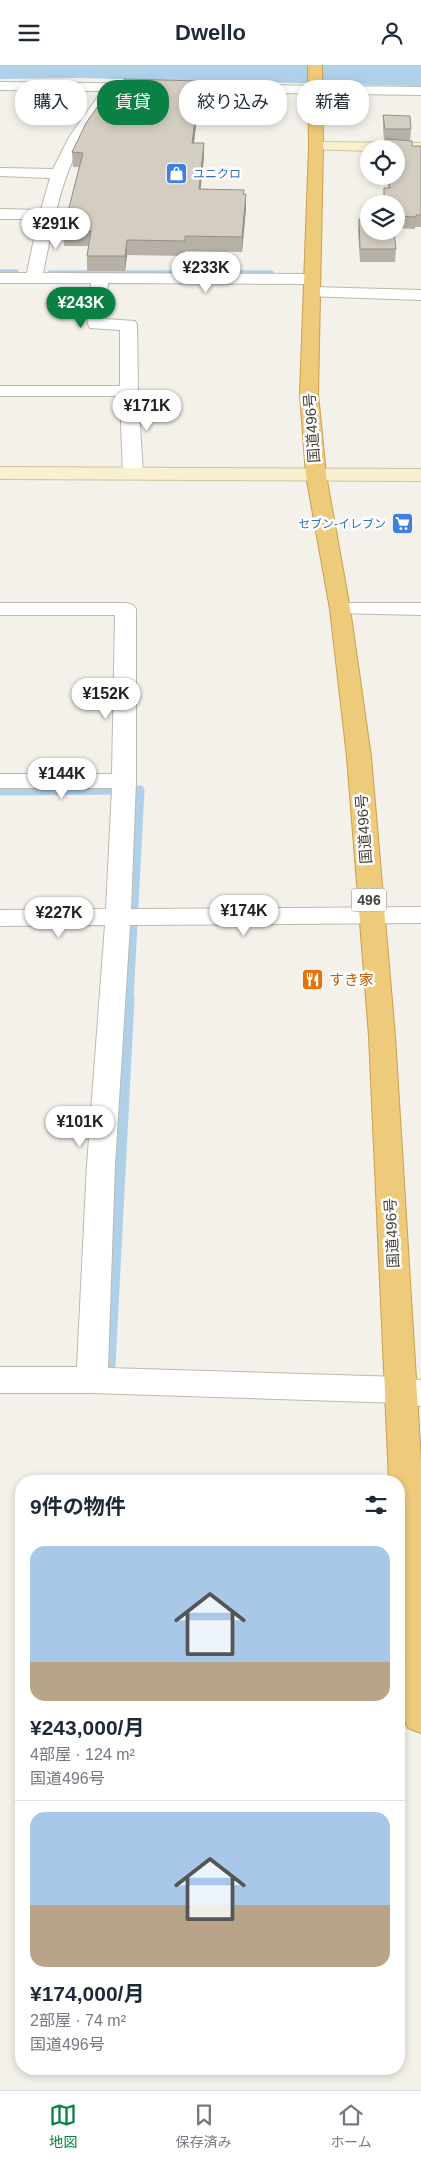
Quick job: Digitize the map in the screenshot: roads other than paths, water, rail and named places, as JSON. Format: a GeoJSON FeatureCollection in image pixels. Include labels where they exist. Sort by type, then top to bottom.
{"type":"FeatureCollection","features":[{"type":"Feature","properties":{"kind":"highway","name":"国道496号"},"geometry":{"type":"LineString","coordinates":[[316,125],[309,394],[316,475],[340,609],[360,757],[370,916],[382,1036],[411,1391],[420,1695]]}},
{"type":"Feature","properties":{"kind":"street"},"geometry":{"type":"LineString","coordinates":[[169,84],[297,81]]}},
{"type":"Feature","properties":{"kind":"street"},"geometry":{"type":"LineString","coordinates":[[0,86],[97,86]]}},
{"type":"Feature","properties":{"kind":"street"},"geometry":{"type":"LineString","coordinates":[[369,86],[421,91]]}},
{"type":"Feature","properties":{"kind":"street"},"geometry":{"type":"LineString","coordinates":[[34,278],[48,215],[66,155],[97,107]]}},
{"type":"Feature","properties":{"kind":"street"},"geometry":{"type":"LineString","coordinates":[[316,146],[421,147]]}},
{"type":"Feature","properties":{"kind":"street"},"geometry":{"type":"LineString","coordinates":[[0,173],[60,174]]}},
{"type":"Feature","properties":{"kind":"street"},"geometry":{"type":"LineString","coordinates":[[0,214],[48,215]]}},
{"type":"Feature","properties":{"kind":"street"},"geometry":{"type":"LineString","coordinates":[[0,278],[100,278],[312,285],[421,295]]}},
{"type":"Feature","properties":{"kind":"street"},"geometry":{"type":"LineString","coordinates":[[100,278],[96,324],[129,325],[128,391],[133,474]]}},
{"type":"Feature","properties":{"kind":"street"},"geometry":{"type":"LineString","coordinates":[[0,391],[128,391]]}},
{"type":"Feature","properties":{"kind":"street"},"geometry":{"type":"LineString","coordinates":[[0,473],[421,475]]}},
{"type":"Feature","properties":{"kind":"street"},"geometry":{"type":"LineString","coordinates":[[0,609],[126,609],[124,781],[118,919],[101,1165],[92,1380]]}},
{"type":"Feature","properties":{"kind":"street"},"geometry":{"type":"LineString","coordinates":[[340,609],[421,609]]}},
{"type":"Feature","properties":{"kind":"street"},"geometry":{"type":"LineString","coordinates":[[0,781],[124,781]]}},
{"type":"Feature","properties":{"kind":"street"},"geometry":{"type":"LineString","coordinates":[[0,918],[118,919],[421,915]]}},
{"type":"Feature","properties":{"kind":"street"},"geometry":{"type":"LineString","coordinates":[[0,1379],[92,1380],[411,1391]]}},
{"type":"Feature","properties":{"kind":"water"},"geometry":{"type":"Polygon","coordinates":[[[0,65],[421,65],[421,86],[369,85],[369,80],[297,80],[297,83],[287,83],[287,80],[0,79],[0,65]]]}},
{"type":"Feature","properties":{"kind":"waterway"},"geometry":{"type":"LineString","coordinates":[[0,272],[16,272]]}},
{"type":"Feature","properties":{"kind":"waterway"},"geometry":{"type":"LineString","coordinates":[[50,273],[271,273]]}},
{"type":"Feature","properties":{"kind":"waterway"},"geometry":{"type":"LineString","coordinates":[[0,791],[140,790],[129,1001]]}},
{"type":"Feature","properties":{"kind":"waterway"},"geometry":{"type":"LineString","coordinates":[[110,1365],[129,999]]}},
{"type":"Feature","properties":{"kind":"place","name":"ユニクロ"},"geometry":{"type":"Point","coordinates":[177,174]}},
{"type":"Feature","properties":{"kind":"place","name":"セブン-イレブン"},"geometry":{"type":"Point","coordinates":[402,524]}},
{"type":"Feature","properties":{"kind":"place","name":"すき家"},"geometry":{"type":"Point","coordinates":[313,980]}}]}
